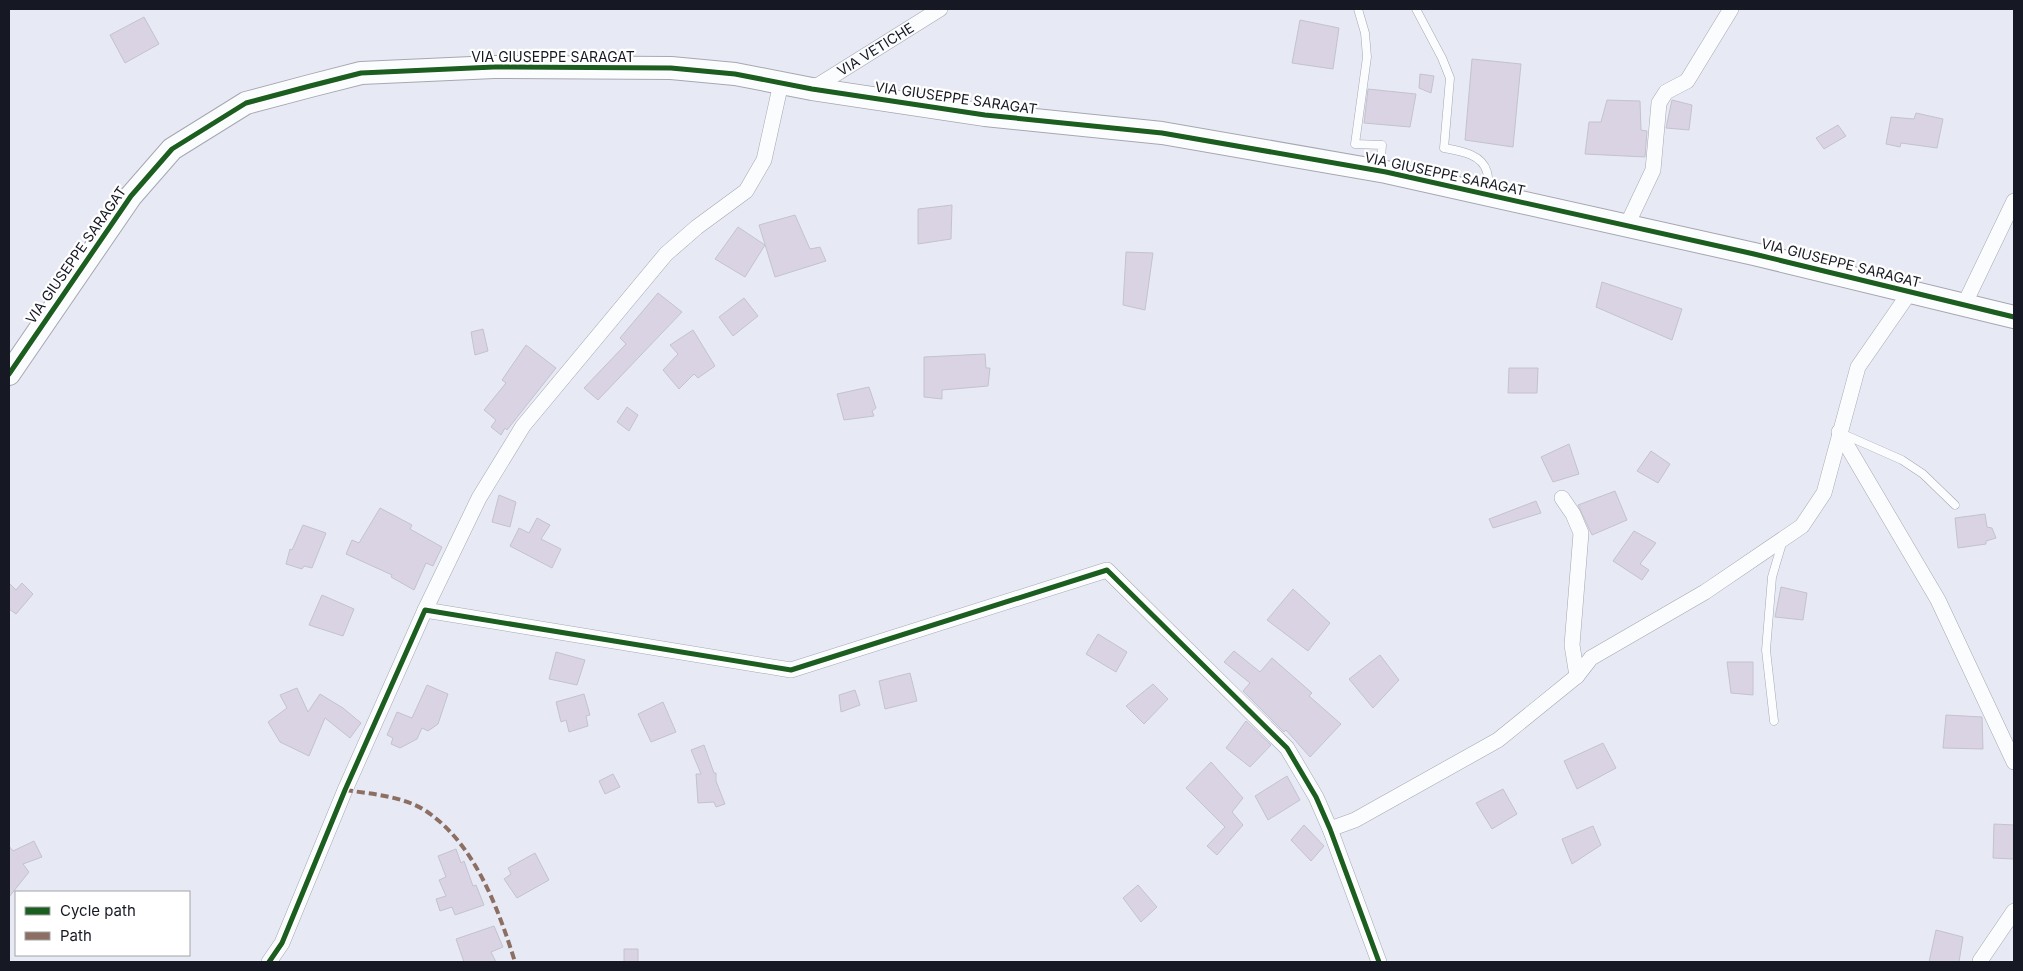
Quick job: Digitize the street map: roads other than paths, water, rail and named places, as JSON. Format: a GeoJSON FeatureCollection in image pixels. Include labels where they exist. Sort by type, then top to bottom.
{"type":"FeatureCollection","features":[{"type":"Feature","properties":{"kind":"street","name":"VIA VETICHE"},"geometry":{"type":"LineString","coordinates":[[812,89],[940,9]]}},
{"type":"Feature","properties":{"kind":"street"},"geometry":{"type":"LineString","coordinates":[[1627,225],[1654,170],[1659,103],[1666,92],[1687,81],[1731,9]]}},
{"type":"Feature","properties":{"kind":"street","name":"VIA GIUSEPPE SARAGAT"},"geometry":{"type":"LineString","coordinates":[[9,374],[131,196],[172,149],[246,103],[361,73],[494,67],[671,68],[735,74],[812,89],[985,115],[1162,133],[1380,171],[1488,194],[2014,317]]}},
{"type":"Feature","properties":{"kind":"street"},"geometry":{"type":"LineString","coordinates":[[269,962],[282,943],[345,790],[425,610],[479,498],[523,426],[666,254],[697,227],[746,191],[764,160],[781,83]]}},
{"type":"Feature","properties":{"kind":"street"},"geometry":{"type":"LineString","coordinates":[[1964,305],[2014,201]]}},
{"type":"Feature","properties":{"kind":"street"},"geometry":{"type":"LineString","coordinates":[[1330,829],[1363,815],[1498,740],[1577,676],[1591,658],[1705,592],[1802,526],[1824,493],[1858,367],[1910,292]]}},
{"type":"Feature","properties":{"kind":"street"},"geometry":{"type":"LineString","coordinates":[[1839,432],[1938,600],[2014,762]]}},
{"type":"Feature","properties":{"kind":"street"},"geometry":{"type":"LineString","coordinates":[[1562,498],[1573,514],[1581,533],[1572,645],[1577,676]]}},
{"type":"Feature","properties":{"kind":"street"},"geometry":{"type":"LineString","coordinates":[[425,610],[791,670],[1107,570],[1287,748],[1316,797],[1330,829],[1379,962]]}},
{"type":"Feature","properties":{"kind":"street"},"geometry":{"type":"LineString","coordinates":[[1980,961],[2014,911]]}},
{"type":"Feature","properties":{"kind":"lane"},"geometry":{"type":"LineString","coordinates":[[1358,9],[1365,33],[1367,57],[1355,144],[1382,145],[1380,171]]}},
{"type":"Feature","properties":{"kind":"lane"},"geometry":{"type":"LineString","coordinates":[[1416,9],[1442,58],[1450,78],[1444,148],[1468,152],[1480,162],[1487,172],[1488,194]]}},
{"type":"Feature","properties":{"kind":"lane"},"geometry":{"type":"LineString","coordinates":[[1839,432],[1902,460],[1923,474],[1954,505]]}},
{"type":"Feature","properties":{"kind":"lane"},"geometry":{"type":"LineString","coordinates":[[1774,721],[1766,650],[1766,632],[1772,577],[1783,538]]}}]}
